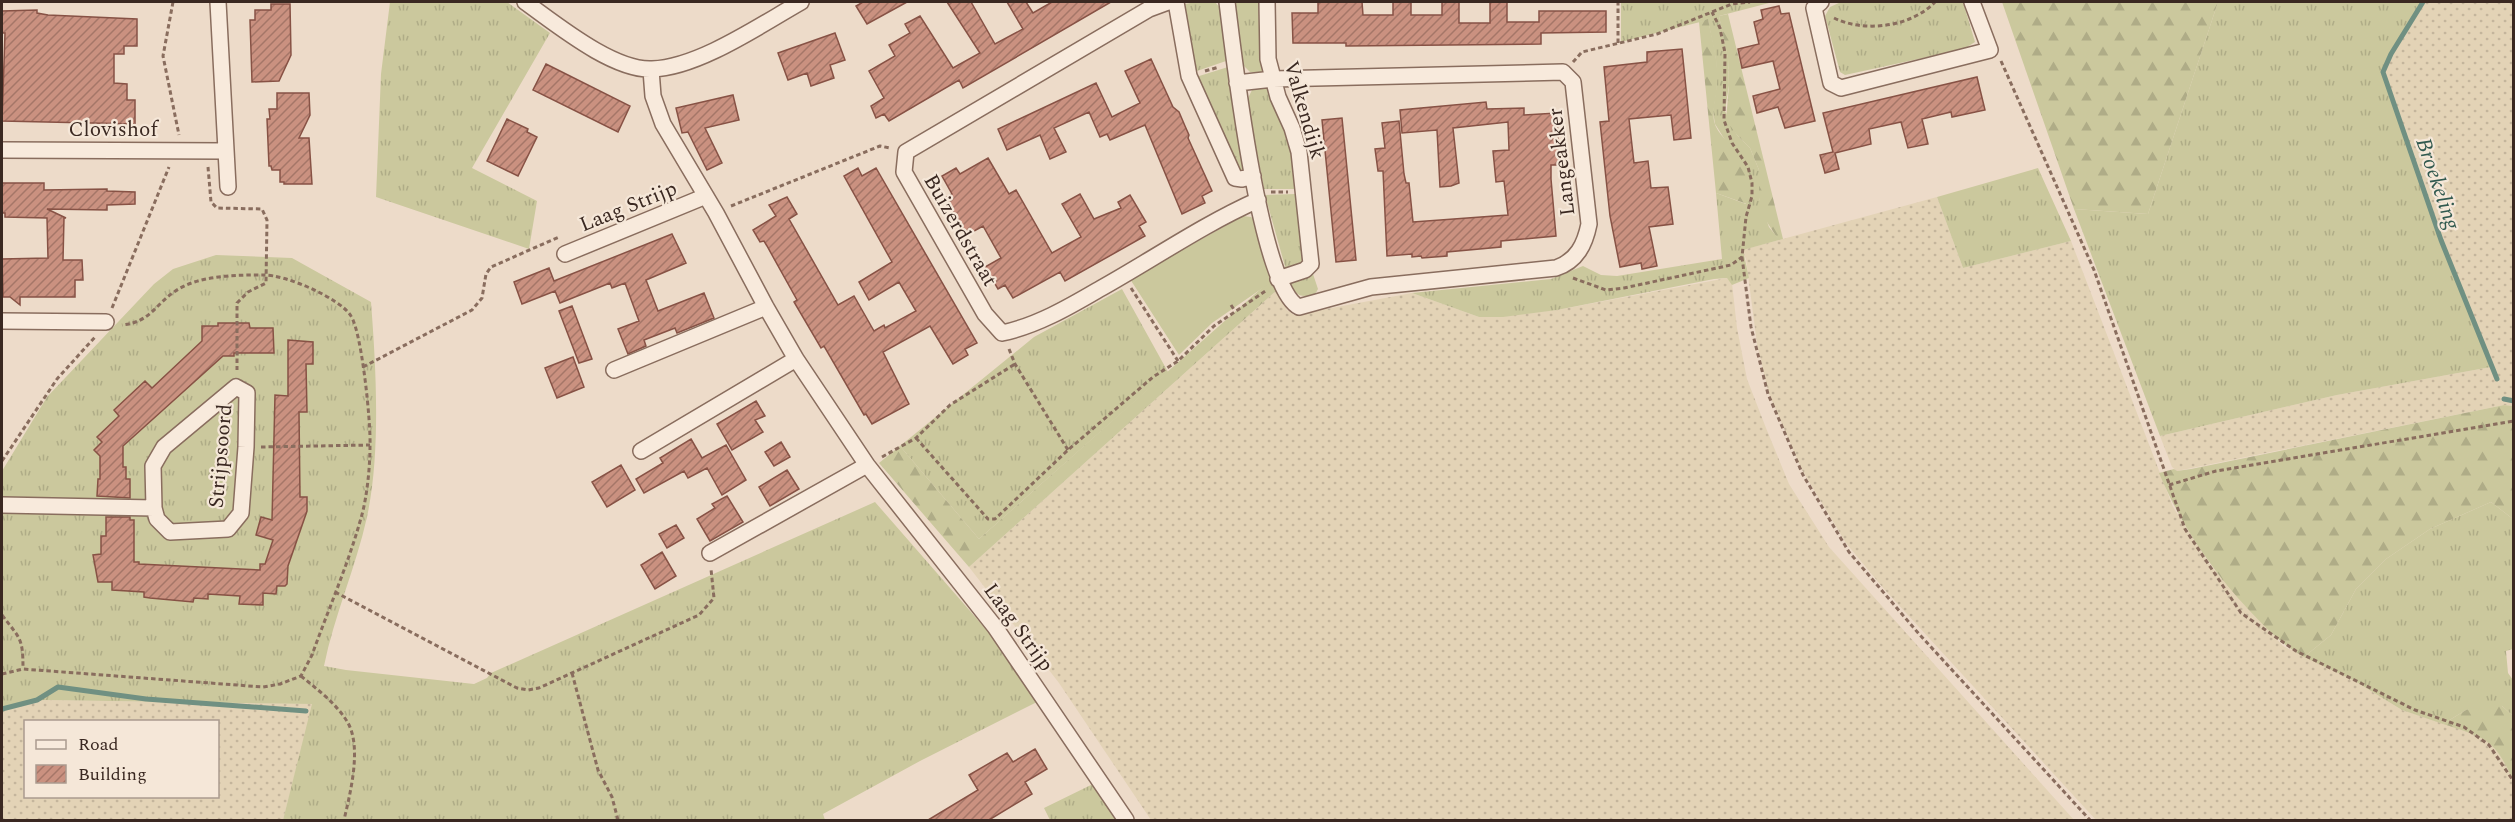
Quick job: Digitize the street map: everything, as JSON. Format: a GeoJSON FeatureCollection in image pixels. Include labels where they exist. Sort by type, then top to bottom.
{"type":"FeatureCollection","features":[{"type":"Feature","properties":{"kind":"street"},"geometry":{"type":"LineString","coordinates":[[218,2],[228,187]]}},
{"type":"Feature","properties":{"kind":"street"},"geometry":{"type":"LineString","coordinates":[[525,2],[592,49],[622,63],[651,70],[679,64],[709,52],[801,2]]}},
{"type":"Feature","properties":{"kind":"street"},"geometry":{"type":"LineString","coordinates":[[906,152],[1149,9],[1167,2]]}},
{"type":"Feature","properties":{"kind":"street"},"geometry":{"type":"LineString","coordinates":[[1176,2],[1189,76],[1235,178],[1253,176]]}},
{"type":"Feature","properties":{"kind":"street"},"geometry":{"type":"LineString","coordinates":[[1227,2],[1237,83],[1257,197],[1279,280],[1291,304],[1299,307],[1371,287],[1561,266]]}},
{"type":"Feature","properties":{"kind":"street","name":"Valkendijk"},"geometry":{"type":"LineString","coordinates":[[1267,2],[1268,59],[1299,152],[1311,264],[1305,270],[1279,280]]}},
{"type":"Feature","properties":{"kind":"street"},"geometry":{"type":"LineString","coordinates":[[1818,4],[1831,83],[1841,88],[1990,50],[1972,2]]}},
{"type":"Feature","properties":{"kind":"street","name":"Laag Strijp"},"geometry":{"type":"LineString","coordinates":[[651,70],[653,96],[663,124],[716,213],[796,359],[867,465],[996,627],[1126,820]]}},
{"type":"Feature","properties":{"kind":"street"},"geometry":{"type":"LineString","coordinates":[[1237,83],[1273,79],[1563,72]]}},
{"type":"Feature","properties":{"kind":"street","name":"Langeakker"},"geometry":{"type":"LineString","coordinates":[[1561,266],[1584,246],[1589,224],[1573,82],[1563,72]]}},
{"type":"Feature","properties":{"kind":"street","name":"Clovishof"},"geometry":{"type":"LineString","coordinates":[[2,150],[225,151]]}},
{"type":"Feature","properties":{"kind":"street","name":"Buizerdstraat"},"geometry":{"type":"LineString","coordinates":[[906,152],[904,172],[985,314],[1002,333],[1018,330],[1075,304],[1257,197]]}},
{"type":"Feature","properties":{"kind":"street","name":"Laag Strijp"},"geometry":{"type":"LineString","coordinates":[[565,254],[706,196]]}},
{"type":"Feature","properties":{"kind":"street"},"geometry":{"type":"LineString","coordinates":[[614,370],[766,307]]}},
{"type":"Feature","properties":{"kind":"street"},"geometry":{"type":"LineString","coordinates":[[2,321],[106,322]]}},
{"type":"Feature","properties":{"kind":"street"},"geometry":{"type":"LineString","coordinates":[[641,451],[796,359]]}},
{"type":"Feature","properties":{"kind":"street","name":"Strijpsoord"},"geometry":{"type":"LineString","coordinates":[[237,387],[247,393],[246,447],[241,513],[228,530],[170,532],[157,519],[154,508],[153,466],[164,447],[237,387]]}},
{"type":"Feature","properties":{"kind":"street"},"geometry":{"type":"LineString","coordinates":[[710,553],[867,465]]}},
{"type":"Feature","properties":{"kind":"street"},"geometry":{"type":"LineString","coordinates":[[2,505],[154,508]]}},
{"type":"Feature","properties":{"kind":"path"},"geometry":{"type":"LineString","coordinates":[[2,461],[57,379],[88,348],[106,322],[179,142],[179,127],[164,56],[173,2]]}},
{"type":"Feature","properties":{"kind":"path"},"geometry":{"type":"LineString","coordinates":[[1618,2],[1618,43]]}},
{"type":"Feature","properties":{"kind":"path"},"geometry":{"type":"LineString","coordinates":[[1563,72],[1582,52],[1657,34],[1732,4],[1750,2]]}},
{"type":"Feature","properties":{"kind":"path"},"geometry":{"type":"LineString","coordinates":[[1818,4],[1842,22],[1882,26],[1912,17],[1935,2]]}},
{"type":"Feature","properties":{"kind":"path"},"geometry":{"type":"LineString","coordinates":[[1712,12],[1720,28],[1725,53],[1724,120],[1732,143],[1748,167],[1752,183],[1742,257],[1751,327],[1768,394],[1803,475],[1849,552],[1919,634],[2090,820]]}},
{"type":"Feature","properties":{"kind":"path"},"geometry":{"type":"LineString","coordinates":[[1990,50],[1999,57],[2094,270],[2185,529],[2241,613],[2296,651],[2415,710],[2464,727],[2489,745],[2514,782]]}},
{"type":"Feature","properties":{"kind":"path"},"geometry":{"type":"LineString","coordinates":[[1189,76],[1234,62]]}},
{"type":"Feature","properties":{"kind":"path"},"geometry":{"type":"LineString","coordinates":[[716,213],[880,146],[906,152]]}},
{"type":"Feature","properties":{"kind":"path"},"geometry":{"type":"LineString","coordinates":[[206,151],[211,202],[217,208],[262,209],[267,220],[266,283],[248,292],[237,303],[237,387]]}},
{"type":"Feature","properties":{"kind":"path"},"geometry":{"type":"LineString","coordinates":[[1257,197],[1302,192]]}},
{"type":"Feature","properties":{"kind":"path"},"geometry":{"type":"LineString","coordinates":[[363,367],[472,310],[482,298],[486,274],[491,267],[560,236]]}},
{"type":"Feature","properties":{"kind":"path"},"geometry":{"type":"LineString","coordinates":[[1561,266],[1567,275],[1606,290],[1731,265],[1742,257]]}},
{"type":"Feature","properties":{"kind":"path"},"geometry":{"type":"LineString","coordinates":[[1123,276],[1178,361]]}},
{"type":"Feature","properties":{"kind":"path"},"geometry":{"type":"LineString","coordinates":[[916,438],[988,519],[995,519],[1068,450],[1153,377],[1178,361],[1214,326],[1279,280]]}},
{"type":"Feature","properties":{"kind":"path"},"geometry":{"type":"LineString","coordinates":[[1231,305],[1235,311]]}},
{"type":"Feature","properties":{"kind":"path"},"geometry":{"type":"LineString","coordinates":[[867,465],[916,438],[950,405],[1015,364],[1068,450]]}},
{"type":"Feature","properties":{"kind":"path"},"geometry":{"type":"LineString","coordinates":[[2169,484],[2216,471],[2514,421]]}},
{"type":"Feature","properties":{"kind":"path"},"geometry":{"type":"LineString","coordinates":[[246,447],[370,445]]}},
{"type":"Feature","properties":{"kind":"path"},"geometry":{"type":"LineString","coordinates":[[335,592],[518,688],[528,690],[539,688],[699,615],[714,598],[710,553]]}},
{"type":"Feature","properties":{"kind":"path"},"geometry":{"type":"LineString","coordinates":[[2,615],[18,633],[23,653],[22,669]]}},
{"type":"Feature","properties":{"kind":"path"},"geometry":{"type":"LineString","coordinates":[[572,673],[598,770],[612,797],[618,820]]}},
{"type":"Feature","properties":{"kind":"path"},"geometry":{"type":"LineString","coordinates":[[301,676],[339,709],[349,724],[354,740],[354,773],[344,820]]}},
{"type":"Feature","properties":{"kind":"shaded area"},"geometry":{"type":"Polygon","coordinates":[[[2423,2],[2513,2],[2513,406],[2504,405],[2177,471],[2172,467],[2160,436],[2337,395],[2491,367],[2439,238],[2382,72],[2423,2]]]}},
{"type":"Feature","properties":{"kind":"shaded area"},"geometry":{"type":"Polygon","coordinates":[[[1937,197],[1963,268],[2071,241],[2173,507],[2210,565],[2283,646],[2353,680],[2402,710],[2479,735],[2490,742],[2504,760],[2513,781],[2513,820],[2096,820],[1884,589],[1846,543],[1802,470],[1769,394],[1757,344],[1746,259],[1742,250],[1937,197]]]}},
{"type":"Feature","properties":{"kind":"shaded area"},"geometry":{"type":"Polygon","coordinates":[[[1727,278],[1732,283],[1737,328],[1747,379],[1789,484],[1829,547],[2074,820],[1151,820],[1059,683],[969,567],[1277,290],[1287,310],[1294,315],[1412,293],[1479,317],[1557,310],[1727,278]]]}},
{"type":"Feature","properties":{"kind":"shaded area"},"geometry":{"type":"Polygon","coordinates":[[[44,700],[313,704],[283,820],[2,820],[2,711],[44,700]]]}},
{"type":"Feature","properties":{"kind":"green space"},"geometry":{"type":"Polygon","coordinates":[[[390,2],[507,2],[550,33],[472,168],[537,201],[529,249],[376,197],[381,74],[390,2]]]}},
{"type":"Feature","properties":{"kind":"green space"},"geometry":{"type":"Polygon","coordinates":[[[1215,2],[1221,9],[1226,61],[1194,72],[1185,4],[1215,2]]]}},
{"type":"Feature","properties":{"kind":"green space"},"geometry":{"type":"Polygon","coordinates":[[[1235,2],[1261,2],[1262,73],[1250,72],[1242,64],[1235,2]]]}},
{"type":"Feature","properties":{"kind":"green space"},"geometry":{"type":"Polygon","coordinates":[[[1621,2],[1773,2],[1719,16],[1728,58],[1729,85],[1725,111],[1737,135],[1750,148],[1759,170],[1759,198],[1769,227],[1778,238],[1783,239],[1743,250],[1749,278],[1732,285],[1727,278],[1714,279],[1557,310],[1503,317],[1479,317],[1412,293],[1551,279],[1583,266],[1601,275],[1617,276],[1722,259],[1716,193],[1746,204],[1739,155],[1727,143],[1715,124],[1713,111],[1717,84],[1716,60],[1708,20],[1621,42],[1621,2]]]}},
{"type":"Feature","properties":{"kind":"green space"},"geometry":{"type":"Polygon","coordinates":[[[1841,2],[1963,2],[1975,42],[1964,49],[1845,75],[1840,72],[1825,16],[1830,7],[1841,2]]]}},
{"type":"Feature","properties":{"kind":"green space"},"geometry":{"type":"Polygon","coordinates":[[[2002,2],[2218,2],[2148,214],[2074,209],[2002,2]]]}},
{"type":"Feature","properties":{"kind":"green space"},"geometry":{"type":"Polygon","coordinates":[[[2218,2],[2423,2],[2382,72],[2439,238],[2491,367],[2337,395],[2160,436],[2074,209],[2148,214],[2218,2]]]}},
{"type":"Feature","properties":{"kind":"green space"},"geometry":{"type":"Polygon","coordinates":[[[1728,14],[1783,239],[1778,239],[1763,216],[1759,198],[1759,170],[1750,148],[1726,120],[1729,85],[1728,59],[1719,16],[1728,14]]]}},
{"type":"Feature","properties":{"kind":"green space"},"geometry":{"type":"Polygon","coordinates":[[[1708,19],[1717,68],[1714,121],[1718,131],[1742,160],[1747,179],[1747,204],[1716,193],[1699,22],[1708,19]]]}},
{"type":"Feature","properties":{"kind":"green space"},"geometry":{"type":"Polygon","coordinates":[[[1228,67],[1245,172],[1239,171],[1196,77],[1228,67]]]}},
{"type":"Feature","properties":{"kind":"green space"},"geometry":{"type":"Polygon","coordinates":[[[1269,86],[1292,144],[1296,189],[1264,189],[1247,100],[1252,90],[1269,86]]]}},
{"type":"Feature","properties":{"kind":"green space"},"geometry":{"type":"Polygon","coordinates":[[[2038,168],[2071,241],[1963,268],[1937,197],[2038,168]]]}},
{"type":"Feature","properties":{"kind":"green space"},"geometry":{"type":"Polygon","coordinates":[[[1296,194],[1303,261],[1302,264],[1286,270],[1265,195],[1296,194]]]}},
{"type":"Feature","properties":{"kind":"green space"},"geometry":{"type":"Polygon","coordinates":[[[1243,216],[1257,220],[1274,280],[1212,323],[1179,355],[1130,279],[1243,216]]]}},
{"type":"Feature","properties":{"kind":"green space"},"geometry":{"type":"Polygon","coordinates":[[[216,255],[292,258],[371,302],[376,438],[371,492],[362,536],[324,666],[474,684],[487,678],[491,673],[875,502],[991,635],[1039,701],[920,761],[823,814],[825,820],[283,820],[312,704],[44,700],[2,708],[2,471],[47,397],[154,284],[173,269],[216,255]]]}},
{"type":"Feature","properties":{"kind":"green space"},"geometry":{"type":"Polygon","coordinates":[[[1313,274],[1318,289],[1315,294],[1302,296],[1296,293],[1290,281],[1313,274]]]}},
{"type":"Feature","properties":{"kind":"green space"},"geometry":{"type":"Polygon","coordinates":[[[1273,278],[1277,290],[969,567],[879,463],[900,446],[979,539],[1273,278]]]}},
{"type":"Feature","properties":{"kind":"green space"},"geometry":{"type":"Polygon","coordinates":[[[1122,289],[1168,372],[979,539],[900,446],[1034,337],[1122,289]]]}},
{"type":"Feature","properties":{"kind":"green space"},"geometry":{"type":"Polygon","coordinates":[[[2504,405],[2513,406],[2513,519],[2491,502],[2430,529],[2386,559],[2356,589],[2331,635],[2304,657],[2268,630],[2221,578],[2187,528],[2159,473],[2174,469],[2177,471],[2191,469],[2504,405]]]}},
{"type":"Feature","properties":{"kind":"green space"},"geometry":{"type":"Polygon","coordinates":[[[2491,502],[2513,519],[2513,649],[2506,651],[2508,673],[2513,680],[2513,716],[2502,706],[2466,710],[2443,724],[2402,710],[2353,680],[2304,657],[2331,635],[2356,589],[2386,559],[2430,529],[2491,502]]]}},
{"type":"Feature","properties":{"kind":"green space"},"geometry":{"type":"Polygon","coordinates":[[[2486,704],[2502,706],[2513,716],[2513,781],[2500,756],[2487,742],[2443,724],[2466,710],[2486,704]]]}},
{"type":"Feature","properties":{"kind":"green space"},"geometry":{"type":"Polygon","coordinates":[[[1095,783],[1120,820],[1050,820],[1044,808],[1095,783]]]}},
{"type":"Feature","properties":{"kind":"building"},"geometry":{"type":"Polygon","coordinates":[[[863,2],[907,2],[867,24],[856,6],[863,2]]]}},
{"type":"Feature","properties":{"kind":"building"},"geometry":{"type":"Polygon","coordinates":[[[947,2],[971,2],[995,44],[1023,29],[1007,2],[1026,2],[1033,13],[1052,2],[1111,2],[963,88],[959,80],[889,121],[884,114],[876,118],[871,106],[884,98],[869,71],[895,56],[889,45],[910,33],[905,24],[920,16],[953,68],[980,53],[947,2]]]}},
{"type":"Feature","properties":{"kind":"building"},"geometry":{"type":"Polygon","coordinates":[[[1318,2],[1362,2],[1363,15],[1393,15],[1393,2],[1411,2],[1411,15],[1442,15],[1442,2],[1459,2],[1459,23],[1490,23],[1490,2],[1507,2],[1507,22],[1539,22],[1539,11],[1606,11],[1606,32],[1541,33],[1541,44],[1346,46],[1346,43],[1293,43],[1292,13],[1318,13],[1318,2]]]}},
{"type":"Feature","properties":{"kind":"building"},"geometry":{"type":"Polygon","coordinates":[[[271,4],[290,4],[291,55],[279,81],[252,82],[250,20],[255,20],[255,10],[271,10],[271,4]]]}},
{"type":"Feature","properties":{"kind":"building"},"geometry":{"type":"Polygon","coordinates":[[[1779,6],[1781,14],[1789,13],[1815,121],[1785,128],[1778,107],[1757,113],[1753,96],[1780,89],[1773,61],[1742,68],[1738,49],[1759,44],[1754,22],[1763,19],[1761,10],[1779,6]]]}},
{"type":"Feature","properties":{"kind":"building"},"geometry":{"type":"Polygon","coordinates":[[[37,10],[37,13],[48,15],[137,19],[137,46],[124,46],[124,54],[114,54],[114,83],[127,84],[127,100],[135,100],[135,124],[2,121],[5,33],[2,33],[2,11],[37,10]]]}},
{"type":"Feature","properties":{"kind":"building"},"geometry":{"type":"Polygon","coordinates":[[[835,33],[845,60],[830,65],[834,78],[811,86],[807,73],[788,80],[778,53],[835,33]]]}},
{"type":"Feature","properties":{"kind":"building"},"geometry":{"type":"Polygon","coordinates":[[[1682,49],[1691,138],[1674,140],[1671,115],[1629,119],[1634,163],[1648,161],[1651,188],[1668,187],[1673,224],[1649,227],[1657,266],[1642,269],[1641,263],[1620,267],[1610,216],[1600,122],[1609,121],[1604,67],[1647,62],[1647,52],[1682,49]]]}},
{"type":"Feature","properties":{"kind":"building"},"geometry":{"type":"Polygon","coordinates":[[[1151,59],[1173,107],[1179,112],[1212,191],[1202,196],[1205,203],[1182,214],[1145,125],[1110,140],[1107,134],[1100,137],[1089,112],[1054,128],[1066,152],[1050,159],[1040,135],[1007,150],[998,129],[1096,83],[1112,117],[1140,103],[1125,71],[1151,59]]]}},
{"type":"Feature","properties":{"kind":"building"},"geometry":{"type":"Polygon","coordinates":[[[546,64],[630,106],[618,132],[533,90],[546,64]]]}},
{"type":"Feature","properties":{"kind":"building"},"geometry":{"type":"Polygon","coordinates":[[[1977,77],[1985,110],[1952,117],[1951,112],[1922,119],[1928,144],[1908,148],[1901,122],[1869,129],[1871,144],[1835,153],[1839,169],[1825,173],[1820,155],[1833,152],[1823,113],[1977,77]]]}},
{"type":"Feature","properties":{"kind":"building"},"geometry":{"type":"Polygon","coordinates":[[[277,93],[309,93],[310,115],[299,138],[309,138],[312,184],[284,184],[280,182],[280,170],[272,170],[269,166],[267,119],[270,119],[269,109],[277,109],[277,93]]]}},
{"type":"Feature","properties":{"kind":"building"},"geometry":{"type":"Polygon","coordinates":[[[733,95],[739,120],[705,128],[722,163],[707,170],[688,132],[682,133],[676,108],[733,95]]]}},
{"type":"Feature","properties":{"kind":"building"},"geometry":{"type":"Polygon","coordinates":[[[1486,102],[1487,109],[1524,108],[1524,115],[1557,113],[1559,165],[1551,165],[1556,236],[1501,241],[1501,247],[1447,252],[1447,256],[1422,258],[1421,256],[1412,257],[1412,254],[1387,256],[1383,171],[1378,171],[1375,149],[1385,148],[1382,123],[1399,121],[1404,174],[1406,183],[1409,183],[1413,222],[1508,215],[1504,181],[1496,182],[1493,151],[1509,150],[1508,122],[1453,128],[1459,183],[1451,186],[1440,187],[1437,130],[1402,133],[1400,110],[1486,102]]]}},
{"type":"Feature","properties":{"kind":"building"},"geometry":{"type":"Polygon","coordinates":[[[1342,118],[1356,260],[1336,262],[1322,120],[1342,118]]]}},
{"type":"Feature","properties":{"kind":"building"},"geometry":{"type":"Polygon","coordinates":[[[507,119],[528,129],[527,132],[537,137],[518,176],[487,161],[507,119]]]}},
{"type":"Feature","properties":{"kind":"building"},"geometry":{"type":"Polygon","coordinates":[[[988,158],[1009,194],[1016,190],[1052,253],[1081,237],[1062,204],[1080,194],[1094,219],[1121,208],[1118,202],[1130,195],[1146,222],[1139,226],[1145,236],[1065,281],[1060,272],[1013,298],[1005,285],[998,289],[985,267],[1001,258],[983,226],[967,235],[945,198],[952,194],[942,176],[956,168],[960,174],[988,158]]]}},
{"type":"Feature","properties":{"kind":"building"},"geometry":{"type":"Polygon","coordinates":[[[858,168],[862,176],[876,168],[977,343],[965,349],[968,355],[953,364],[930,326],[883,352],[909,404],[872,424],[866,414],[864,415],[824,346],[821,348],[794,302],[797,300],[767,246],[764,241],[760,242],[753,230],[776,216],[769,205],[787,197],[797,214],[789,219],[838,305],[854,296],[874,331],[884,325],[885,328],[916,311],[899,282],[869,300],[859,282],[892,262],[844,176],[858,168]]]}},
{"type":"Feature","properties":{"kind":"building"},"geometry":{"type":"Polygon","coordinates":[[[2,183],[44,183],[44,190],[107,189],[107,191],[135,192],[135,204],[107,205],[107,210],[47,209],[66,218],[64,218],[63,260],[82,260],[83,280],[75,280],[75,297],[20,297],[20,305],[10,297],[3,297],[2,259],[48,258],[47,218],[5,217],[5,213],[2,213],[2,183]]]}},
{"type":"Feature","properties":{"kind":"building"},"geometry":{"type":"Polygon","coordinates":[[[672,234],[686,263],[646,280],[658,311],[704,293],[714,318],[677,333],[675,328],[644,340],[646,346],[628,354],[618,329],[639,321],[625,283],[612,288],[610,283],[560,303],[555,291],[522,304],[514,282],[549,268],[554,281],[672,234]]]}},
{"type":"Feature","properties":{"kind":"building"},"geometry":{"type":"Polygon","coordinates":[[[572,306],[592,359],[579,363],[559,311],[572,306]]]}},
{"type":"Feature","properties":{"kind":"building"},"geometry":{"type":"Polygon","coordinates":[[[218,323],[249,323],[250,328],[273,328],[274,353],[234,353],[234,356],[223,356],[123,446],[123,467],[126,467],[126,479],[130,479],[130,498],[97,496],[100,456],[94,450],[102,442],[97,437],[119,416],[114,410],[145,381],[152,388],[202,341],[202,326],[218,326],[218,323]]]}},
{"type":"Feature","properties":{"kind":"building"},"geometry":{"type":"Polygon","coordinates":[[[288,340],[313,342],[313,364],[306,364],[307,412],[299,412],[300,497],[307,497],[307,511],[288,566],[287,584],[277,586],[276,594],[263,593],[263,605],[239,604],[240,596],[208,594],[208,599],[194,598],[193,602],[150,598],[144,597],[144,592],[112,590],[112,582],[98,582],[93,555],[101,554],[101,536],[106,536],[106,517],[130,517],[130,520],[134,520],[134,562],[139,562],[139,564],[260,570],[260,564],[265,564],[273,540],[256,535],[261,517],[272,520],[275,395],[288,396],[288,340]]]}},
{"type":"Feature","properties":{"kind":"building"},"geometry":{"type":"Polygon","coordinates":[[[573,357],[584,387],[557,398],[545,368],[573,357]]]}},
{"type":"Feature","properties":{"kind":"building"},"geometry":{"type":"Polygon","coordinates":[[[756,401],[765,416],[755,420],[763,432],[732,450],[717,424],[756,401]]]}},
{"type":"Feature","properties":{"kind":"building"},"geometry":{"type":"Polygon","coordinates":[[[691,439],[702,458],[726,445],[746,480],[722,495],[707,468],[688,478],[684,471],[644,493],[636,479],[663,463],[660,458],[691,439]]]}},
{"type":"Feature","properties":{"kind":"building"},"geometry":{"type":"Polygon","coordinates":[[[781,442],[790,457],[774,466],[765,452],[781,442]]]}},
{"type":"Feature","properties":{"kind":"building"},"geometry":{"type":"Polygon","coordinates":[[[621,465],[635,490],[607,507],[592,482],[621,465]]]}},
{"type":"Feature","properties":{"kind":"building"},"geometry":{"type":"Polygon","coordinates":[[[787,470],[799,489],[770,506],[759,487],[787,470]]]}},
{"type":"Feature","properties":{"kind":"building"},"geometry":{"type":"Polygon","coordinates":[[[727,496],[743,522],[710,541],[697,519],[715,508],[712,504],[727,496]]]}},
{"type":"Feature","properties":{"kind":"building"},"geometry":{"type":"Polygon","coordinates":[[[676,525],[684,538],[667,548],[659,534],[676,525]]]}},
{"type":"Feature","properties":{"kind":"building"},"geometry":{"type":"Polygon","coordinates":[[[662,552],[676,576],[655,589],[641,565],[662,552]]]}},
{"type":"Feature","properties":{"kind":"building"},"geometry":{"type":"Polygon","coordinates":[[[1035,749],[1047,769],[1025,782],[1032,794],[989,820],[928,820],[978,790],[969,775],[1007,753],[1013,762],[1035,749]]]}},
{"type":"Feature","properties":{"kind":"waterway","name":"Broekeling"},"geometry":{"type":"LineString","coordinates":[[2423,2],[2391,54],[2383,72],[2441,240],[2497,379]]}},
{"type":"Feature","properties":{"kind":"waterway","name":"Broekeling"},"geometry":{"type":"LineString","coordinates":[[2504,399],[2514,401]]}},
{"type":"Feature","properties":{"kind":"waterway"},"geometry":{"type":"LineString","coordinates":[[2,709],[37,700],[58,687],[146,699],[306,711]]}}]}
